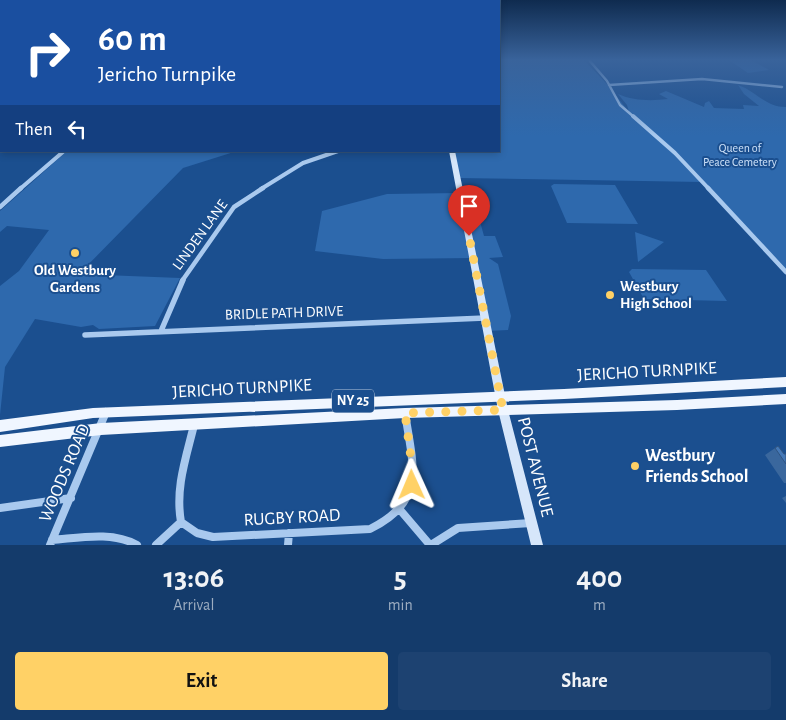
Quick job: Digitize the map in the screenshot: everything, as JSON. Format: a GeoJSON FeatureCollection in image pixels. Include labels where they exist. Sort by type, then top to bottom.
{"type":"FeatureCollection","features":[{"type":"Feature","properties":{"kind":"main road","name":"POST AVENUE"},"geometry":{"type":"LineString","coordinates":[[452,152],[503,410],[537,545]]}},
{"type":"Feature","properties":{"kind":"main road","name":"JERICHO TURNPIKE"},"geometry":{"type":"LineString","coordinates":[[0,426],[106,412],[501,397],[786,382]]}},
{"type":"Feature","properties":{"kind":"main road"},"geometry":{"type":"LineString","coordinates":[[707,387],[717,403]]}},
{"type":"Feature","properties":{"kind":"main road","name":"JERICHO TURNPIKE"},"geometry":{"type":"LineString","coordinates":[[0,441],[101,429],[405,413],[785,400]]}},
{"type":"Feature","properties":{"kind":"street"},"geometry":{"type":"LineString","coordinates":[[609,85],[620,106],[675,153],[786,272]]}},
{"type":"Feature","properties":{"kind":"street"},"geometry":{"type":"LineString","coordinates":[[766,85],[782,87]]}},
{"type":"Feature","properties":{"kind":"street"},"geometry":{"type":"LineString","coordinates":[[0,207],[63,152]]}},
{"type":"Feature","properties":{"kind":"street","name":"LINDEN LANE"},"geometry":{"type":"LineString","coordinates":[[161,331],[179,286],[234,207],[303,163],[335,152]]}},
{"type":"Feature","properties":{"kind":"street","name":"BRIDLE PATH DRIVE"},"geometry":{"type":"LineString","coordinates":[[85,335],[485,318]]}},
{"type":"Feature","properties":{"kind":"street","name":"WOODS ROAD"},"geometry":{"type":"LineString","coordinates":[[51,543],[101,429],[106,412]]}},
{"type":"Feature","properties":{"kind":"street"},"geometry":{"type":"LineString","coordinates":[[405,413],[413,473],[412,485],[401,511],[430,545],[458,528],[531,523]]}},
{"type":"Feature","properties":{"kind":"street"},"geometry":{"type":"LineString","coordinates":[[156,545],[181,522],[177,504],[177,488],[194,425]]}},
{"type":"Feature","properties":{"kind":"street"},"geometry":{"type":"LineString","coordinates":[[0,508],[71,498]]}},
{"type":"Feature","properties":{"kind":"street","name":"RUGBY ROAD"},"geometry":{"type":"LineString","coordinates":[[181,522],[197,533],[213,537],[290,534],[370,529],[385,523],[401,511]]}},
{"type":"Feature","properties":{"kind":"street"},"geometry":{"type":"LineString","coordinates":[[288,545],[290,534]]}},
{"type":"Feature","properties":{"kind":"street"},"geometry":{"type":"LineString","coordinates":[[51,543],[120,537],[137,545]]}},
{"type":"Feature","properties":{"kind":"green space","name":"Queen of Peace Cemetery"},"geometry":{"type":"Polygon","coordinates":[[[500,85],[608,85],[629,112],[627,105],[618,94],[636,99],[655,100],[668,99],[659,94],[666,91],[704,107],[705,103],[709,101],[714,108],[744,109],[743,105],[759,106],[744,94],[739,85],[766,102],[786,107],[786,272],[702,182],[457,178],[452,152],[500,152],[500,85]]]}},
{"type":"Feature","properties":{"kind":"green space","name":"Old Westbury Gardens"},"geometry":{"type":"Polygon","coordinates":[[[66,152],[234,152],[183,168],[79,274],[180,278],[155,326],[99,329],[93,325],[81,327],[35,319],[5,367],[0,415],[0,286],[19,271],[49,230],[7,226],[0,232],[0,211],[66,152]]]}},
{"type":"Feature","properties":{"kind":"green space"},"geometry":{"type":"Polygon","coordinates":[[[554,184],[615,185],[638,224],[567,223],[551,186],[554,184]]]}},
{"type":"Feature","properties":{"kind":"green space"},"geometry":{"type":"Polygon","coordinates":[[[460,193],[465,218],[479,218],[484,236],[495,236],[503,257],[489,258],[498,264],[511,316],[508,330],[487,331],[473,258],[383,259],[315,251],[322,211],[387,194],[460,193]]]}},
{"type":"Feature","properties":{"kind":"green space"},"geometry":{"type":"Polygon","coordinates":[[[635,232],[664,242],[638,262],[635,232]]]}},
{"type":"Feature","properties":{"kind":"green space"},"geometry":{"type":"Polygon","coordinates":[[[632,269],[706,270],[727,301],[644,299],[629,272],[632,269]]]}},
{"type":"Feature","properties":{"kind":"building"},"geometry":{"type":"Polygon","coordinates":[[[778,446],[786,454],[786,464],[775,448],[778,446]]]}},
{"type":"Feature","properties":{"kind":"place","name":"Old Westbury Gardens"},"geometry":{"type":"Point","coordinates":[75,253]}},
{"type":"Feature","properties":{"kind":"place","name":"Westbury High School"},"geometry":{"type":"Point","coordinates":[610,295]}},
{"type":"Feature","properties":{"kind":"place","name":"Westbury Friends School"},"geometry":{"type":"Point","coordinates":[635,466]}},
{"type":"Feature","properties":{"kind":"route"},"geometry":{"type":"LineString","coordinates":[[412,485],[413,473],[405,413],[503,410],[469,236]]}}]}
